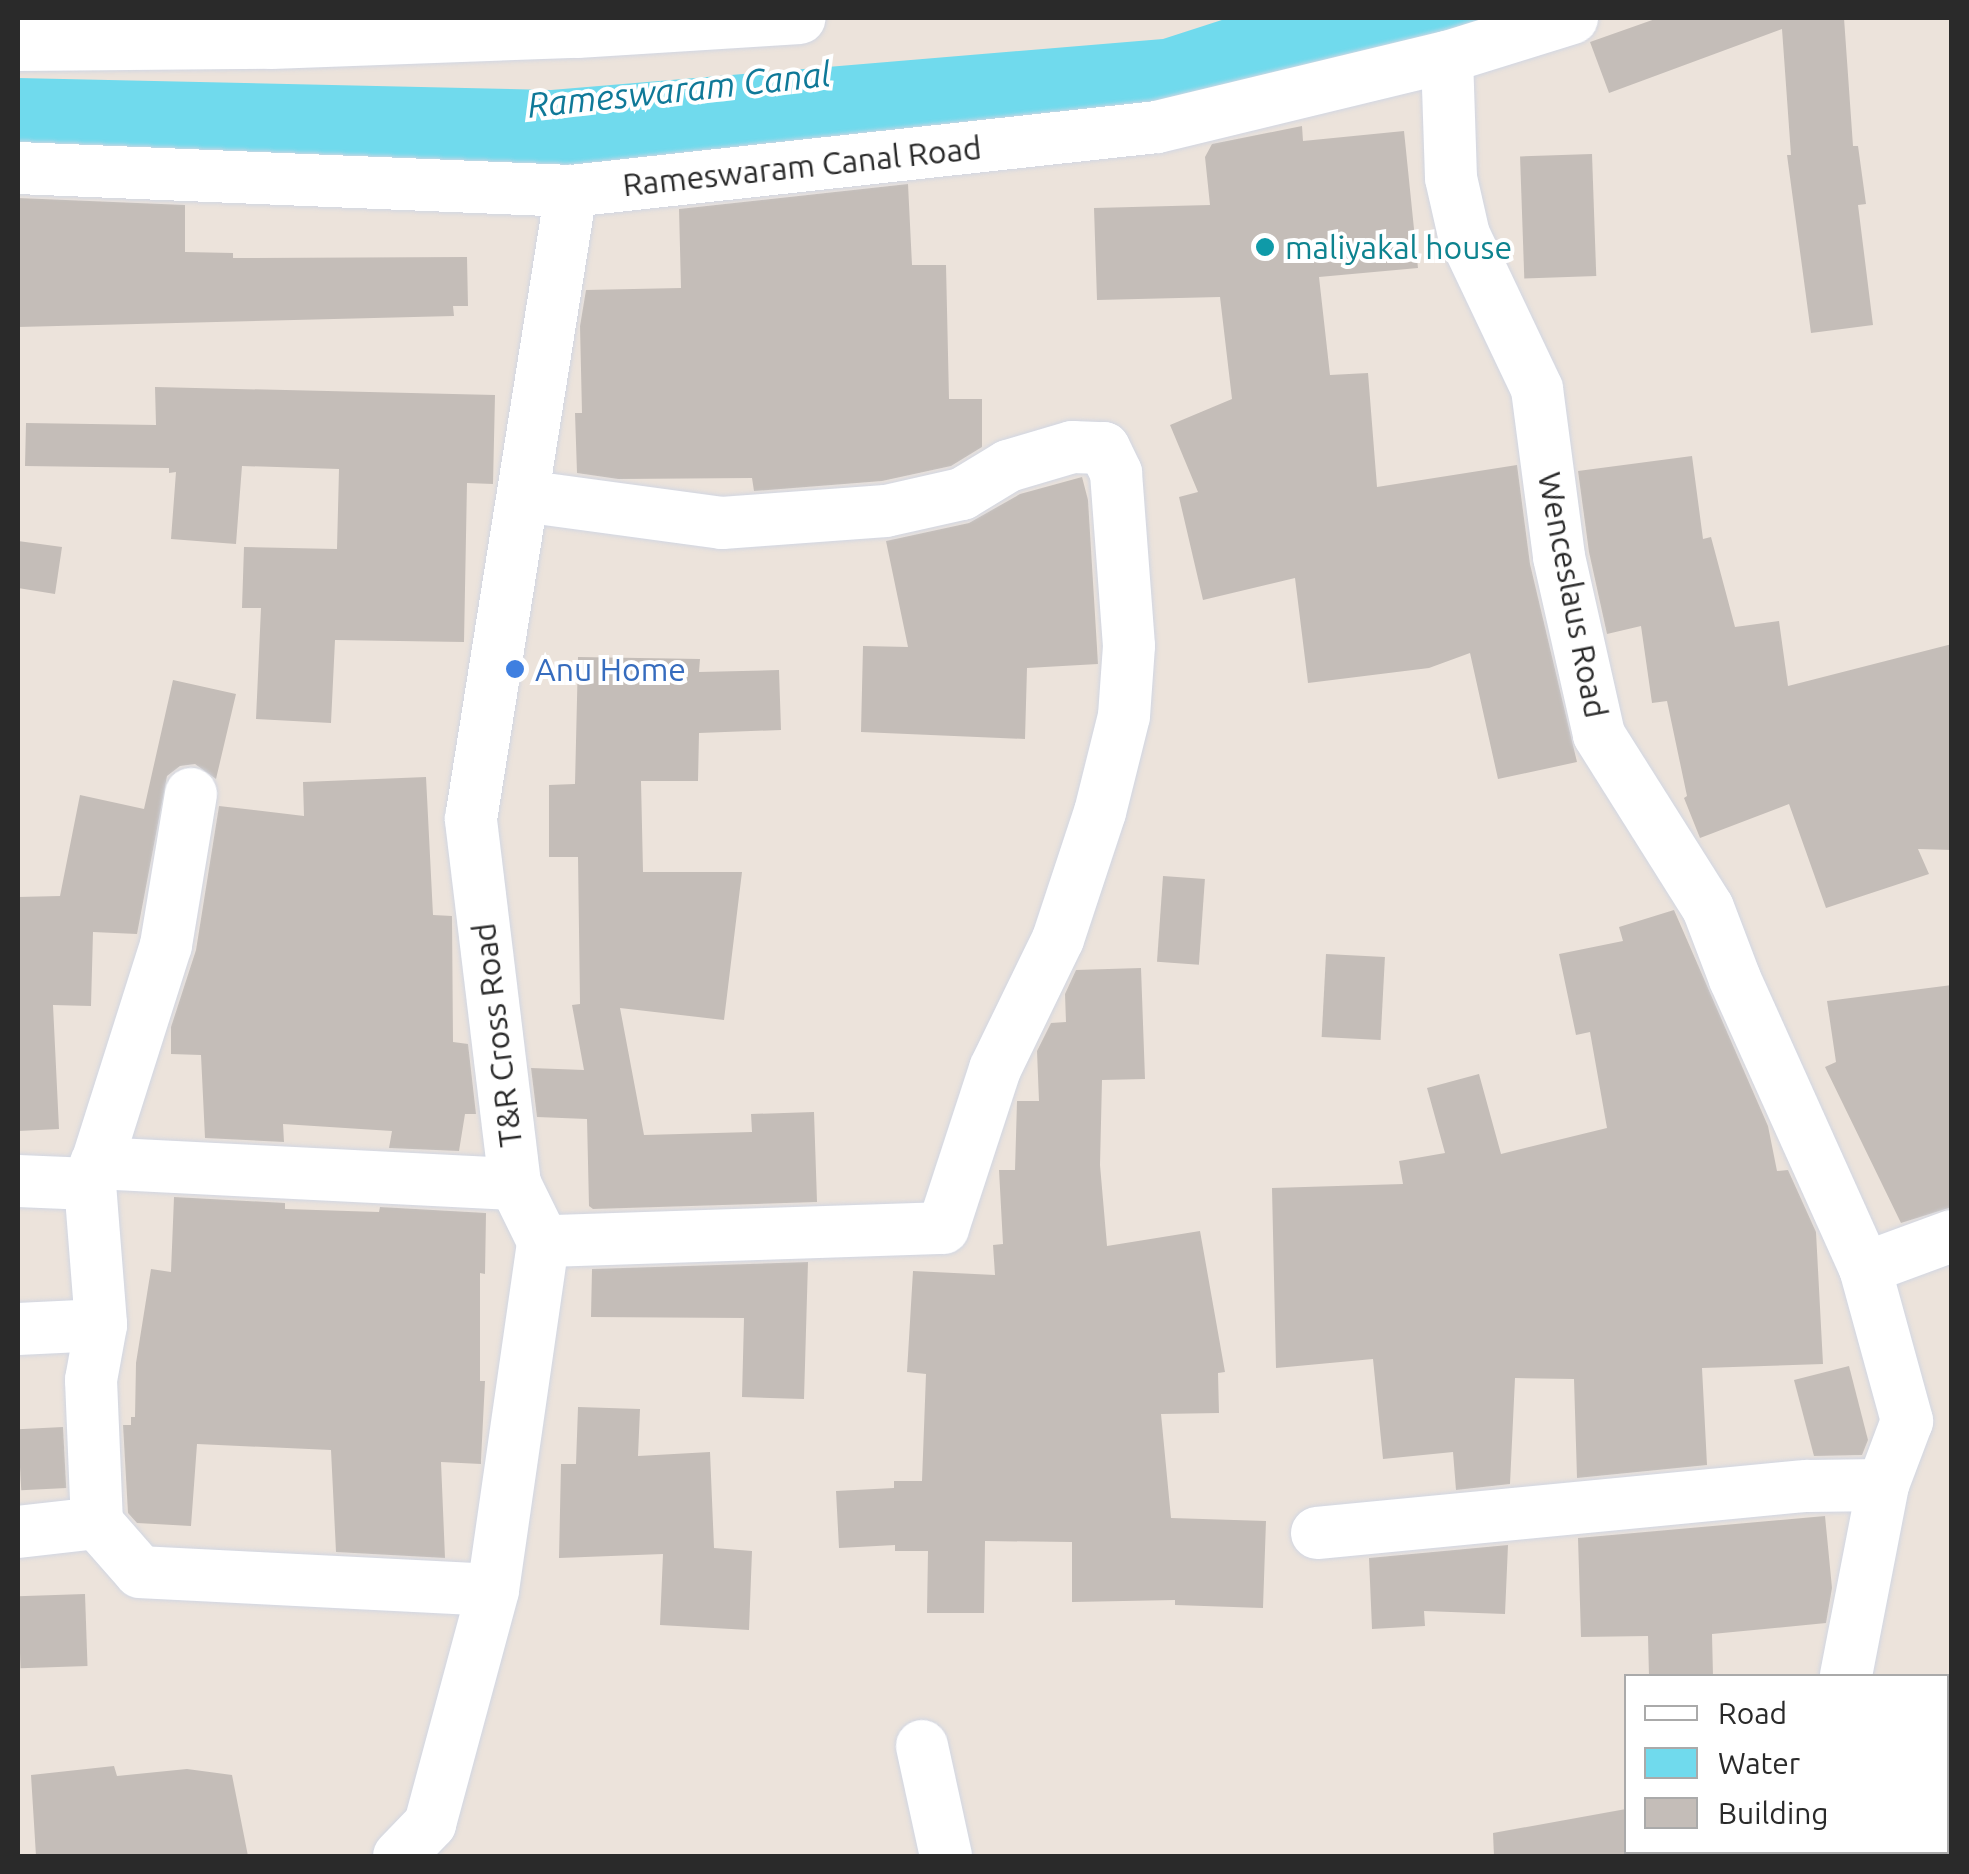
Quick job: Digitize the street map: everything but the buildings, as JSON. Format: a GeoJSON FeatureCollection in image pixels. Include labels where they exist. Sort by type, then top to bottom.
{"type":"FeatureCollection","features":[{"type":"Feature","properties":{"kind":"street"},"geometry":{"type":"LineString","coordinates":[[18,46],[329,41],[800,18]]}},
{"type":"Feature","properties":{"kind":"street","name":"Rameswaram Canal Road"},"geometry":{"type":"LineString","coordinates":[[18,168],[571,191],[1157,127],[1447,57],[1572,18]]}},
{"type":"Feature","properties":{"kind":"street","name":"Wenceslaus Road"},"geometry":{"type":"LineString","coordinates":[[1447,57],[1451,178],[1464,235],[1537,389],[1558,557],[1600,735],[1708,908],[1735,979],[1865,1268],[1908,1421],[1883,1485],[1846,1674]]}},
{"type":"Feature","properties":{"kind":"street","name":"T&R Cross Road"},"geometry":{"type":"LineString","coordinates":[[544,1241],[515,1184],[471,819],[571,191]]}},
{"type":"Feature","properties":{"kind":"street"},"geometry":{"type":"LineString","coordinates":[[399,1856],[430,1824],[493,1590],[544,1241],[943,1228],[995,1069],[1058,939],[1100,812],[1124,716],[1129,646],[1116,474],[1104,448],[1072,447],[1008,466],[962,494],[886,511],[722,523],[523,496]]}},
{"type":"Feature","properties":{"kind":"street"},"geometry":{"type":"LineString","coordinates":[[191,794],[166,945],[93,1174],[101,1325],[90,1380],[96,1523],[140,1572],[493,1590]]}},
{"type":"Feature","properties":{"kind":"street"},"geometry":{"type":"LineString","coordinates":[[18,1181],[93,1174],[515,1184]]}},
{"type":"Feature","properties":{"kind":"street"},"geometry":{"type":"LineString","coordinates":[[1865,1268],[1952,1236]]}},
{"type":"Feature","properties":{"kind":"street"},"geometry":{"type":"LineString","coordinates":[[18,1329],[101,1325]]}},
{"type":"Feature","properties":{"kind":"street"},"geometry":{"type":"LineString","coordinates":[[1317,1534],[1807,1486],[1883,1485]]}},
{"type":"Feature","properties":{"kind":"street"},"geometry":{"type":"LineString","coordinates":[[18,1532],[96,1523]]}},
{"type":"Feature","properties":{"kind":"street"},"geometry":{"type":"LineString","coordinates":[[922,1746],[946,1856]]}},
{"type":"Feature","properties":{"kind":"water","name":"Rameswaram Canal"},"geometry":{"type":"Polygon","coordinates":[[[1228,18],[1542,18],[1172,107],[556,171],[18,149],[18,78],[551,90],[1163,39],[1228,18]]]}},
{"type":"Feature","properties":{"kind":"place","name":"maliyakal house"},"geometry":{"type":"Point","coordinates":[1265,247]}},
{"type":"Feature","properties":{"kind":"place","name":"Anu Home"},"geometry":{"type":"Point","coordinates":[515,669]}}]}
